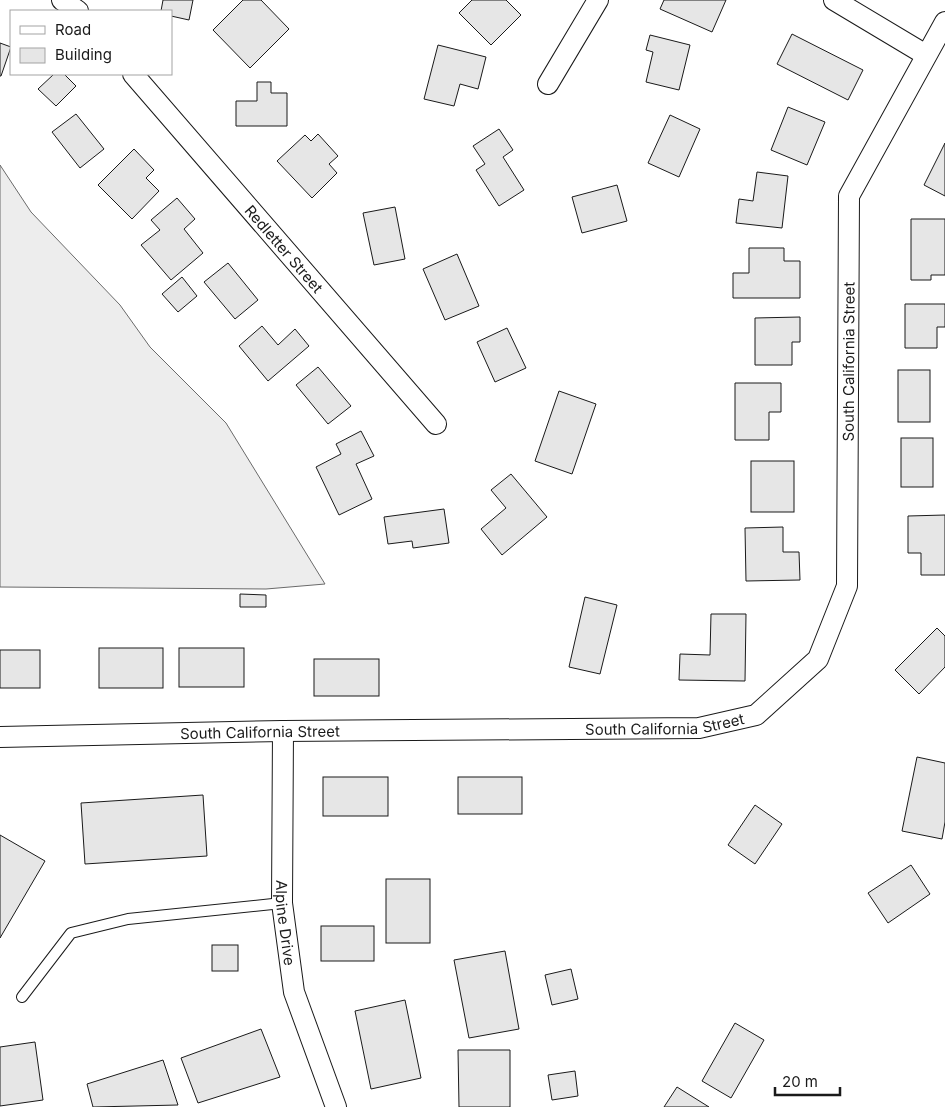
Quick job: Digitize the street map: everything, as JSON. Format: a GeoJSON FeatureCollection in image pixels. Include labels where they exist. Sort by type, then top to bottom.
{"type":"FeatureCollection","features":[{"type":"Feature","properties":{"kind":"street"},"geometry":{"type":"LineString","coordinates":[[62,0],[77,10]]}},
{"type":"Feature","properties":{"kind":"street"},"geometry":{"type":"LineString","coordinates":[[548,84],[598,0]]}},
{"type":"Feature","properties":{"kind":"street"},"geometry":{"type":"LineString","coordinates":[[834,0],[926,55]]}},
{"type":"Feature","properties":{"kind":"street","name":"South California Street"},"geometry":{"type":"LineString","coordinates":[[0,737],[283,730],[699,728],[756,715],[818,659],[847,586],[849,196],[945,22]]}},
{"type":"Feature","properties":{"kind":"street","name":"Redletter Street"},"geometry":{"type":"LineString","coordinates":[[134,75],[436,424]]}},
{"type":"Feature","properties":{"kind":"street","name":"Alpine Drive"},"geometry":{"type":"LineString","coordinates":[[283,730],[282,902],[294,992],[336,1107]]}},
{"type":"Feature","properties":{"kind":"lane"},"geometry":{"type":"LineString","coordinates":[[22,997],[71,933],[128,919],[282,902]]}},
{"type":"Feature","properties":{"kind":"shaded area"},"geometry":{"type":"Polygon","coordinates":[[[0,165],[31,212],[120,305],[150,347],[226,423],[325,584],[266,589],[0,587],[0,165]]]}},
{"type":"Feature","properties":{"kind":"building"},"geometry":{"type":"Polygon","coordinates":[[[163,0],[193,0],[189,20],[172,16],[172,10],[161,10],[163,0]]]}},
{"type":"Feature","properties":{"kind":"building"},"geometry":{"type":"Polygon","coordinates":[[[243,0],[261,0],[289,29],[250,68],[213,30],[243,0]]]}},
{"type":"Feature","properties":{"kind":"building"},"geometry":{"type":"Polygon","coordinates":[[[472,0],[506,0],[521,15],[491,45],[459,13],[472,0]]]}},
{"type":"Feature","properties":{"kind":"building"},"geometry":{"type":"Polygon","coordinates":[[[664,0],[726,0],[712,32],[660,9],[664,0]]]}},
{"type":"Feature","properties":{"kind":"building"},"geometry":{"type":"Polygon","coordinates":[[[792,34],[863,70],[848,100],[777,64],[792,34]]]}},
{"type":"Feature","properties":{"kind":"building"},"geometry":{"type":"Polygon","coordinates":[[[650,35],[690,45],[679,90],[646,82],[653,52],[646,50],[650,35]]]}},
{"type":"Feature","properties":{"kind":"building"},"geometry":{"type":"Polygon","coordinates":[[[0,43],[10,47],[10,50],[0,76],[0,43]]]}},
{"type":"Feature","properties":{"kind":"building"},"geometry":{"type":"Polygon","coordinates":[[[438,45],[486,57],[478,89],[460,84],[454,106],[424,99],[438,45]]]}},
{"type":"Feature","properties":{"kind":"building"},"geometry":{"type":"Polygon","coordinates":[[[53,75],[65,75],[76,86],[56,106],[38,89],[53,75]]]}},
{"type":"Feature","properties":{"kind":"building"},"geometry":{"type":"Polygon","coordinates":[[[257,82],[271,82],[271,93],[287,93],[287,126],[236,126],[236,101],[257,101],[257,82]]]}},
{"type":"Feature","properties":{"kind":"building"},"geometry":{"type":"Polygon","coordinates":[[[788,107],[825,122],[807,165],[771,150],[788,107]]]}},
{"type":"Feature","properties":{"kind":"building"},"geometry":{"type":"Polygon","coordinates":[[[76,114],[104,149],[80,168],[52,132],[76,114]]]}},
{"type":"Feature","properties":{"kind":"building"},"geometry":{"type":"Polygon","coordinates":[[[670,115],[700,129],[679,177],[648,163],[670,115]]]}},
{"type":"Feature","properties":{"kind":"building"},"geometry":{"type":"Polygon","coordinates":[[[499,129],[513,150],[503,157],[524,190],[499,206],[476,170],[485,164],[473,146],[499,129]]]}},
{"type":"Feature","properties":{"kind":"building"},"geometry":{"type":"Polygon","coordinates":[[[318,134],[338,156],[329,164],[337,173],[312,198],[277,161],[305,135],[311,141],[318,134]]]}},
{"type":"Feature","properties":{"kind":"building"},"geometry":{"type":"Polygon","coordinates":[[[945,143],[945,196],[924,185],[945,143]]]}},
{"type":"Feature","properties":{"kind":"building"},"geometry":{"type":"Polygon","coordinates":[[[134,149],[154,170],[146,178],[159,191],[132,219],[98,185],[134,149]]]}},
{"type":"Feature","properties":{"kind":"building"},"geometry":{"type":"Polygon","coordinates":[[[757,172],[788,176],[782,228],[736,223],[739,199],[753,201],[757,172]]]}},
{"type":"Feature","properties":{"kind":"building"},"geometry":{"type":"Polygon","coordinates":[[[617,185],[627,221],[582,233],[572,197],[617,185]]]}},
{"type":"Feature","properties":{"kind":"building"},"geometry":{"type":"Polygon","coordinates":[[[177,198],[195,219],[184,229],[203,253],[171,280],[141,245],[160,230],[151,220],[177,198]]]}},
{"type":"Feature","properties":{"kind":"building"},"geometry":{"type":"Polygon","coordinates":[[[395,207],[405,259],[374,265],[363,213],[395,207]]]}},
{"type":"Feature","properties":{"kind":"building"},"geometry":{"type":"Polygon","coordinates":[[[911,219],[945,219],[945,275],[931,275],[931,280],[911,280],[911,219]]]}},
{"type":"Feature","properties":{"kind":"building"},"geometry":{"type":"Polygon","coordinates":[[[749,248],[784,248],[784,261],[800,261],[800,298],[733,298],[733,273],[749,273],[749,248]]]}},
{"type":"Feature","properties":{"kind":"building"},"geometry":{"type":"Polygon","coordinates":[[[457,254],[479,306],[445,320],[423,269],[457,254]]]}},
{"type":"Feature","properties":{"kind":"building"},"geometry":{"type":"Polygon","coordinates":[[[228,263],[258,300],[235,319],[204,282],[228,263]]]}},
{"type":"Feature","properties":{"kind":"building"},"geometry":{"type":"Polygon","coordinates":[[[182,277],[197,296],[178,312],[162,294],[182,277]]]}},
{"type":"Feature","properties":{"kind":"building"},"geometry":{"type":"Polygon","coordinates":[[[905,304],[945,304],[945,327],[937,327],[937,348],[905,348],[905,304]]]}},
{"type":"Feature","properties":{"kind":"building"},"geometry":{"type":"Polygon","coordinates":[[[800,317],[800,342],[792,342],[792,365],[755,365],[755,318],[800,317]]]}},
{"type":"Feature","properties":{"kind":"building"},"geometry":{"type":"Polygon","coordinates":[[[262,326],[278,345],[295,329],[309,346],[268,381],[239,346],[262,326]]]}},
{"type":"Feature","properties":{"kind":"building"},"geometry":{"type":"Polygon","coordinates":[[[507,328],[526,368],[495,382],[477,342],[507,328]]]}},
{"type":"Feature","properties":{"kind":"building"},"geometry":{"type":"Polygon","coordinates":[[[318,367],[351,406],[328,424],[296,385],[318,367]]]}},
{"type":"Feature","properties":{"kind":"building"},"geometry":{"type":"Polygon","coordinates":[[[898,370],[930,370],[930,422],[898,422],[898,370]]]}},
{"type":"Feature","properties":{"kind":"building"},"geometry":{"type":"Polygon","coordinates":[[[735,383],[781,383],[781,412],[769,412],[769,440],[735,440],[735,383]]]}},
{"type":"Feature","properties":{"kind":"building"},"geometry":{"type":"Polygon","coordinates":[[[559,391],[596,404],[572,474],[535,461],[559,391]]]}},
{"type":"Feature","properties":{"kind":"building"},"geometry":{"type":"Polygon","coordinates":[[[361,431],[374,456],[356,464],[372,499],[339,515],[316,467],[341,454],[336,444],[361,431]]]}},
{"type":"Feature","properties":{"kind":"building"},"geometry":{"type":"Polygon","coordinates":[[[901,438],[933,438],[933,487],[901,487],[901,438]]]}},
{"type":"Feature","properties":{"kind":"building"},"geometry":{"type":"Polygon","coordinates":[[[751,461],[794,461],[794,512],[751,512],[751,461]]]}},
{"type":"Feature","properties":{"kind":"building"},"geometry":{"type":"Polygon","coordinates":[[[511,474],[547,517],[502,555],[481,529],[506,508],[491,490],[511,474]]]}},
{"type":"Feature","properties":{"kind":"building"},"geometry":{"type":"Polygon","coordinates":[[[444,509],[449,543],[413,548],[412,541],[388,544],[384,517],[444,509]]]}},
{"type":"Feature","properties":{"kind":"building"},"geometry":{"type":"Polygon","coordinates":[[[945,515],[945,575],[921,575],[921,553],[908,553],[908,516],[945,515]]]}},
{"type":"Feature","properties":{"kind":"building"},"geometry":{"type":"Polygon","coordinates":[[[783,527],[783,552],[799,552],[800,580],[746,581],[745,528],[783,527]]]}},
{"type":"Feature","properties":{"kind":"building"},"geometry":{"type":"Polygon","coordinates":[[[240,594],[266,595],[266,607],[240,607],[240,594]]]}},
{"type":"Feature","properties":{"kind":"building"},"geometry":{"type":"Polygon","coordinates":[[[585,597],[617,605],[600,674],[569,667],[585,597]]]}},
{"type":"Feature","properties":{"kind":"building"},"geometry":{"type":"Polygon","coordinates":[[[711,614],[746,614],[745,681],[679,680],[680,654],[710,655],[711,614]]]}},
{"type":"Feature","properties":{"kind":"building"},"geometry":{"type":"Polygon","coordinates":[[[937,628],[945,636],[945,667],[919,694],[895,670],[937,628]]]}},
{"type":"Feature","properties":{"kind":"building"},"geometry":{"type":"Polygon","coordinates":[[[99,648],[163,648],[163,688],[99,688],[99,648]]]}},
{"type":"Feature","properties":{"kind":"building"},"geometry":{"type":"Polygon","coordinates":[[[179,648],[244,648],[244,687],[179,687],[179,648]]]}},
{"type":"Feature","properties":{"kind":"building"},"geometry":{"type":"Polygon","coordinates":[[[0,650],[40,650],[40,688],[0,688],[0,650]]]}},
{"type":"Feature","properties":{"kind":"building"},"geometry":{"type":"Polygon","coordinates":[[[314,659],[379,659],[379,696],[314,696],[314,659]]]}},
{"type":"Feature","properties":{"kind":"building"},"geometry":{"type":"Polygon","coordinates":[[[917,757],[945,763],[945,822],[942,839],[902,831],[917,757]]]}},
{"type":"Feature","properties":{"kind":"building"},"geometry":{"type":"Polygon","coordinates":[[[323,777],[388,777],[388,816],[323,816],[323,777]]]}},
{"type":"Feature","properties":{"kind":"building"},"geometry":{"type":"Polygon","coordinates":[[[458,777],[522,777],[522,814],[458,814],[458,777]]]}},
{"type":"Feature","properties":{"kind":"building"},"geometry":{"type":"Polygon","coordinates":[[[203,795],[207,856],[85,864],[81,803],[203,795]]]}},
{"type":"Feature","properties":{"kind":"building"},"geometry":{"type":"Polygon","coordinates":[[[755,805],[782,824],[755,864],[728,845],[755,805]]]}},
{"type":"Feature","properties":{"kind":"building"},"geometry":{"type":"Polygon","coordinates":[[[0,835],[45,861],[0,938],[0,835]]]}},
{"type":"Feature","properties":{"kind":"building"},"geometry":{"type":"Polygon","coordinates":[[[911,865],[930,894],[888,923],[868,893],[911,865]]]}},
{"type":"Feature","properties":{"kind":"building"},"geometry":{"type":"Polygon","coordinates":[[[386,879],[430,879],[430,943],[386,943],[386,879]]]}},
{"type":"Feature","properties":{"kind":"building"},"geometry":{"type":"Polygon","coordinates":[[[321,926],[374,926],[374,961],[321,961],[321,926]]]}},
{"type":"Feature","properties":{"kind":"building"},"geometry":{"type":"Polygon","coordinates":[[[212,945],[238,945],[238,971],[212,971],[212,945]]]}},
{"type":"Feature","properties":{"kind":"building"},"geometry":{"type":"Polygon","coordinates":[[[505,951],[519,1029],[469,1038],[454,960],[505,951]]]}},
{"type":"Feature","properties":{"kind":"building"},"geometry":{"type":"Polygon","coordinates":[[[571,969],[578,999],[552,1005],[545,975],[571,969]]]}},
{"type":"Feature","properties":{"kind":"building"},"geometry":{"type":"Polygon","coordinates":[[[405,1000],[421,1078],[371,1089],[355,1011],[405,1000]]]}},
{"type":"Feature","properties":{"kind":"building"},"geometry":{"type":"Polygon","coordinates":[[[735,1023],[764,1040],[731,1098],[702,1081],[735,1023]]]}},
{"type":"Feature","properties":{"kind":"building"},"geometry":{"type":"Polygon","coordinates":[[[261,1029],[280,1077],[198,1103],[181,1058],[261,1029]]]}},
{"type":"Feature","properties":{"kind":"building"},"geometry":{"type":"Polygon","coordinates":[[[35,1042],[43,1100],[0,1106],[0,1047],[35,1042]]]}},
{"type":"Feature","properties":{"kind":"building"},"geometry":{"type":"Polygon","coordinates":[[[458,1050],[510,1050],[510,1107],[459,1107],[458,1050]]]}},
{"type":"Feature","properties":{"kind":"building"},"geometry":{"type":"Polygon","coordinates":[[[163,1060],[178,1105],[93,1107],[87,1084],[163,1060]]]}},
{"type":"Feature","properties":{"kind":"building"},"geometry":{"type":"Polygon","coordinates":[[[575,1071],[578,1096],[552,1100],[548,1075],[575,1071]]]}},
{"type":"Feature","properties":{"kind":"building"},"geometry":{"type":"Polygon","coordinates":[[[677,1087],[709,1107],[664,1107],[677,1087]]]}}]}
